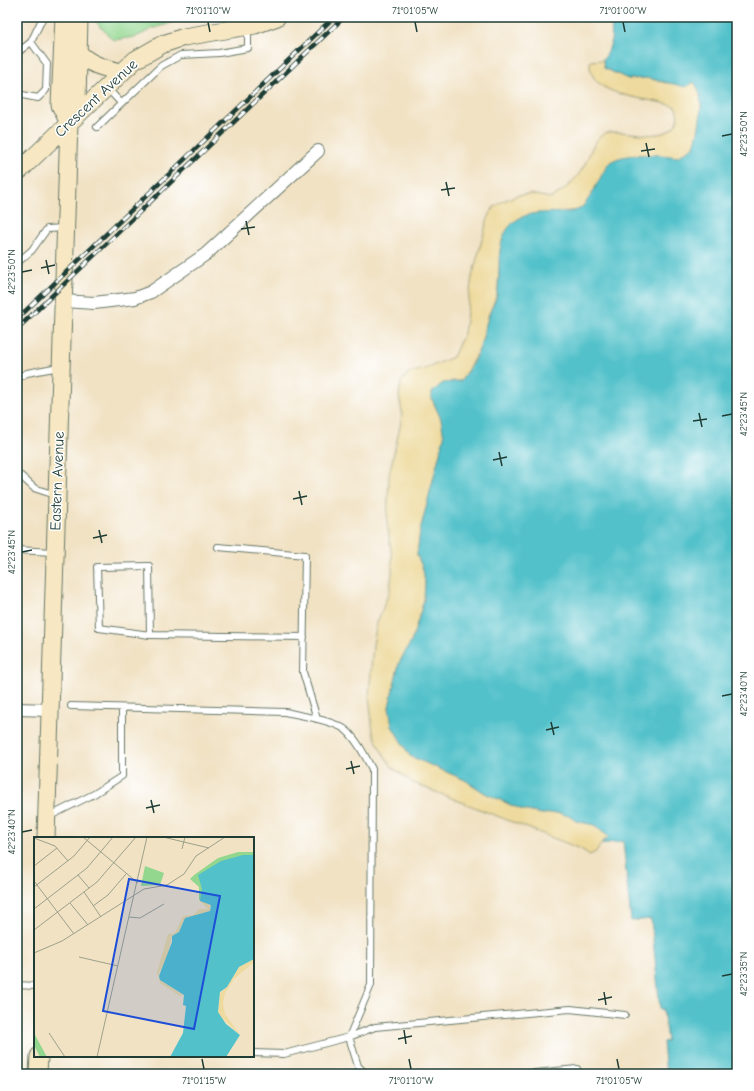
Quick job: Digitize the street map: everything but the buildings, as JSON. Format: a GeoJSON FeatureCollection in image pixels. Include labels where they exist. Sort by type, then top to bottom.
{"type":"FeatureCollection","features":[{"type":"Feature","properties":{"kind":"main road","name":"Eastern Avenue"},"geometry":{"type":"LineString","coordinates":[[64,17],[55,65],[60,105],[69,123]]}},
{"type":"Feature","properties":{"kind":"main road","name":"Eastern Avenue"},"geometry":{"type":"LineString","coordinates":[[46,837],[69,123],[77,102],[79,17]]}},
{"type":"Feature","properties":{"kind":"main road","name":"Crescent Avenue"},"geometry":{"type":"LineString","coordinates":[[17,173],[135,60],[163,44],[184,38],[248,26],[277,17]]}},
{"type":"Feature","properties":{"kind":"main road"},"geometry":{"type":"LineString","coordinates":[[78,52],[86,60],[100,68],[122,72]]}},
{"type":"Feature","properties":{"kind":"main road"},"geometry":{"type":"LineString","coordinates":[[38,1074],[39,1057]]}},
{"type":"Feature","properties":{"kind":"street"},"geometry":{"type":"LineString","coordinates":[[63,300],[94,303],[135,298],[151,292],[206,254],[318,151]]}},
{"type":"Feature","properties":{"kind":"street"},"geometry":{"type":"LineString","coordinates":[[17,709],[50,710]]}},
{"type":"Feature","properties":{"kind":"lane"},"geometry":{"type":"LineString","coordinates":[[17,53],[32,42],[43,17]]}},
{"type":"Feature","properties":{"kind":"lane"},"geometry":{"type":"LineString","coordinates":[[97,127],[161,66],[181,55],[218,53],[248,48],[248,26]]}},
{"type":"Feature","properties":{"kind":"lane"},"geometry":{"type":"LineString","coordinates":[[17,94],[38,98],[46,90],[55,65],[32,42]]}},
{"type":"Feature","properties":{"kind":"lane"},"geometry":{"type":"LineString","coordinates":[[106,87],[121,103]]}},
{"type":"Feature","properties":{"kind":"lane"},"geometry":{"type":"LineString","coordinates":[[17,263],[32,250],[47,229],[65,228]]}},
{"type":"Feature","properties":{"kind":"lane"},"geometry":{"type":"LineString","coordinates":[[17,378],[27,373],[61,367]]}},
{"type":"Feature","properties":{"kind":"lane"},"geometry":{"type":"LineString","coordinates":[[17,475],[22,476],[34,488],[57,495]]}},
{"type":"Feature","properties":{"kind":"lane"},"geometry":{"type":"LineString","coordinates":[[218,547],[305,555],[303,672],[318,719]]}},
{"type":"Feature","properties":{"kind":"lane"},"geometry":{"type":"LineString","coordinates":[[17,550],[55,552]]}},
{"type":"Feature","properties":{"kind":"lane"},"geometry":{"type":"LineString","coordinates":[[150,636],[149,566],[97,567],[99,628],[150,636],[304,637]]}},
{"type":"Feature","properties":{"kind":"lane"},"geometry":{"type":"LineString","coordinates":[[71,706],[285,712],[318,719],[346,729],[372,769],[371,985],[349,1037],[358,1066],[366,1074]]}},
{"type":"Feature","properties":{"kind":"lane"},"geometry":{"type":"LineString","coordinates":[[47,818],[94,794],[122,776],[122,708]]}},
{"type":"Feature","properties":{"kind":"lane"},"geometry":{"type":"LineString","coordinates":[[17,985],[34,986]]}},
{"type":"Feature","properties":{"kind":"lane"},"geometry":{"type":"LineString","coordinates":[[254,1053],[284,1054],[349,1037],[375,1027],[570,1009],[625,1014]]}},
{"type":"Feature","properties":{"kind":"lane"},"geometry":{"type":"LineString","coordinates":[[524,1074],[577,1069]]}},
{"type":"Feature","properties":{"kind":"green space"},"geometry":{"type":"Polygon","coordinates":[[[97,17],[190,17],[152,29],[136,37],[113,40],[97,23],[97,17]]]}},
{"type":"Feature","properties":{"kind":"sand"},"geometry":{"type":"Polygon","coordinates":[[[603,60],[604,68],[628,79],[648,78],[665,83],[694,82],[700,96],[701,114],[694,147],[677,157],[655,156],[608,164],[596,190],[583,207],[578,210],[566,211],[500,257],[497,295],[488,316],[481,346],[461,381],[451,381],[432,399],[441,419],[444,437],[420,531],[417,555],[423,569],[425,583],[424,600],[412,640],[399,663],[389,707],[392,726],[410,756],[465,780],[485,793],[522,810],[542,814],[559,813],[569,816],[576,821],[594,825],[609,837],[602,842],[597,851],[590,855],[581,849],[413,783],[392,767],[380,749],[373,732],[369,696],[373,645],[377,623],[390,590],[392,573],[392,556],[387,524],[389,475],[401,422],[402,412],[399,396],[401,382],[408,373],[425,369],[453,357],[464,333],[472,277],[487,221],[493,208],[503,201],[518,195],[530,194],[551,198],[556,195],[570,184],[577,176],[584,166],[594,144],[605,133],[663,133],[670,130],[678,119],[676,107],[609,90],[599,83],[592,74],[590,61],[603,60]]]}},
{"type":"Feature","properties":{"kind":"water"},"geometry":{"type":"Polygon","coordinates":[[[611,17],[737,17],[737,1074],[666,1074],[663,1042],[667,1041],[663,1009],[660,1009],[651,919],[631,921],[623,841],[601,844],[609,837],[594,825],[576,821],[569,816],[559,813],[542,814],[522,810],[485,793],[465,780],[410,756],[392,726],[389,707],[399,663],[412,640],[424,600],[425,583],[423,569],[417,555],[420,531],[444,437],[441,419],[432,399],[432,392],[443,383],[461,381],[478,354],[486,324],[497,295],[500,251],[504,234],[517,219],[527,215],[576,211],[582,207],[593,192],[607,166],[612,161],[619,158],[639,155],[677,157],[694,147],[701,114],[698,88],[694,82],[686,87],[648,78],[628,79],[604,68],[603,60],[609,50],[611,40],[611,17]]]}},
{"type":"Feature","properties":{"kind":"railway"},"geometry":{"type":"LineString","coordinates":[[17,319],[334,17]]}},
{"type":"Feature","properties":{"kind":"railway"},"geometry":{"type":"LineString","coordinates":[[17,329],[344,17]]}}]}
